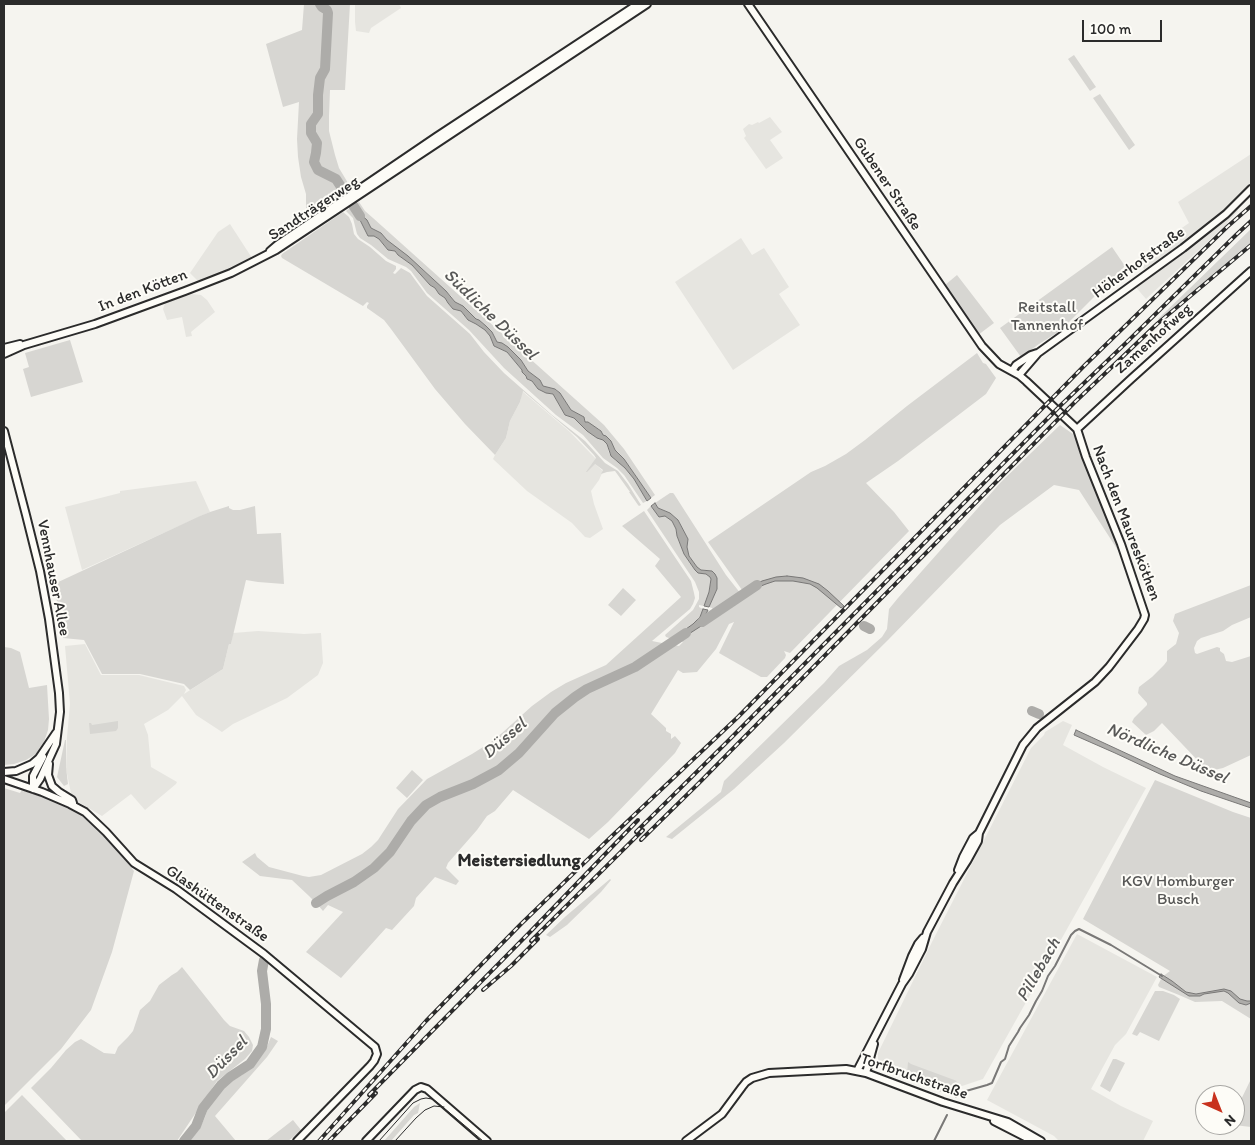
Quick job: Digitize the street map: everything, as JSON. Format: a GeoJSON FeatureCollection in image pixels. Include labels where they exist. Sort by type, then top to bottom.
{"type":"FeatureCollection","features":[{"type":"Feature","properties":{"kind":"main road","name":"Sandträgerweg"},"geometry":{"type":"LineString","coordinates":[[268,254],[277,244],[342,204],[638,4]]}},
{"type":"Feature","properties":{"kind":"main road","name":"Sandträgerweg"},"geometry":{"type":"LineString","coordinates":[[355,195],[647,4]]}},
{"type":"Feature","properties":{"kind":"main road","name":"Gubener Straße"},"geometry":{"type":"LineString","coordinates":[[748,4],[978,342],[994,360],[1012,371]]}},
{"type":"Feature","properties":{"kind":"main road","name":"Höherhofstraße"},"geometry":{"type":"LineString","coordinates":[[1020,375],[1038,353],[1183,248],[1220,218],[1251,189]]}},
{"type":"Feature","properties":{"kind":"main road","name":"In den Kötten"},"geometry":{"type":"LineString","coordinates":[[4,354],[24,345],[124,314],[231,273],[268,254]]}},
{"type":"Feature","properties":{"kind":"main road","name":"Zamenhofweg"},"geometry":{"type":"LineString","coordinates":[[1076,429],[1251,271]]}},
{"type":"Feature","properties":{"kind":"main road","name":"In den Kötten"},"geometry":{"type":"LineString","coordinates":[[4,348],[19,344],[24,345]]}},
{"type":"Feature","properties":{"kind":"main road","name":"Höherhofstraße"},"geometry":{"type":"LineString","coordinates":[[1012,371],[1016,365],[1031,355],[1038,353]]}},
{"type":"Feature","properties":{"kind":"main road","name":"Nach den Mauresköthen"},"geometry":{"type":"LineString","coordinates":[[858,1071],[864,1056],[922,948],[924,937],[978,840],[979,833],[1023,745],[1037,728],[1095,682],[1109,667],[1146,615],[1076,429],[1020,375],[1012,371]]}},
{"type":"Feature","properties":{"kind":"main road","name":"Vennhauser Allee"},"geometry":{"type":"LineString","coordinates":[[4,431],[34,542],[52,643],[58,692],[60,718],[56,744],[40,779],[33,789]]}},
{"type":"Feature","properties":{"kind":"main road","name":"Vennhauser Allee"},"geometry":{"type":"LineString","coordinates":[[33,789],[33,776],[57,732]]}},
{"type":"Feature","properties":{"kind":"main road"},"geometry":{"type":"LineString","coordinates":[[4,772],[20,770],[29,766],[38,758],[57,732]]}},
{"type":"Feature","properties":{"kind":"main road"},"geometry":{"type":"LineString","coordinates":[[50,758],[48,775],[50,781],[55,789],[72,800],[74,806]]}},
{"type":"Feature","properties":{"kind":"main road","name":"Glashüttenstraße"},"geometry":{"type":"LineString","coordinates":[[4,779],[33,789],[85,812],[94,819],[134,863],[176,889],[264,954],[373,1044],[377,1054],[374,1061],[296,1141]]}},
{"type":"Feature","properties":{"kind":"main road","name":"Nach den Mauresköthen"},"geometry":{"type":"LineString","coordinates":[[866,1073],[875,1038]]}},
{"type":"Feature","properties":{"kind":"main road","name":"Torfbruchstraße"},"geometry":{"type":"LineString","coordinates":[[686,1141],[717,1119],[746,1082],[757,1076],[769,1073],[846,1069],[866,1073],[943,1102],[1008,1122],[1042,1141]]}},
{"type":"Feature","properties":{"kind":"main road"},"geometry":{"type":"LineString","coordinates":[[366,1141],[415,1090],[421,1087],[427,1089],[487,1141]]}},
{"type":"Feature","properties":{"kind":"main road","name":"Torfbruchstraße"},"geometry":{"type":"LineString","coordinates":[[979,1114],[1033,1141]]}},
{"type":"Feature","properties":{"kind":"shaded area"},"geometry":{"type":"Polygon","coordinates":[[[355,4],[399,4],[401,8],[371,28],[369,33],[356,31],[355,4]]]}},
{"type":"Feature","properties":{"kind":"shaded area"},"geometry":{"type":"Polygon","coordinates":[[[770,117],[782,132],[770,140],[783,158],[766,169],[744,138],[746,136],[743,129],[749,124],[759,123],[770,117]]]}},
{"type":"Feature","properties":{"kind":"shaded area"},"geometry":{"type":"Polygon","coordinates":[[[1251,154],[1251,186],[1223,214],[1147,273],[1137,259],[1189,223],[1178,202],[1251,154]]]}},
{"type":"Feature","properties":{"kind":"shaded area","name":"Südliche Düssel"},"geometry":{"type":"Polygon","coordinates":[[[354,205],[358,212],[367,220],[371,228],[381,233],[408,256],[446,291],[455,302],[463,306],[486,326],[492,332],[497,342],[508,347],[521,360],[528,371],[540,380],[543,386],[555,389],[560,393],[571,410],[584,417],[585,422],[601,431],[611,441],[615,450],[624,459],[651,498],[647,501],[634,479],[611,456],[607,444],[587,431],[574,418],[565,415],[553,394],[538,389],[532,381],[527,379],[507,352],[494,346],[485,330],[468,320],[461,311],[453,309],[445,298],[412,265],[395,251],[388,250],[374,236],[368,236],[351,207],[354,205]]]}},
{"type":"Feature","properties":{"kind":"shaded area"},"geometry":{"type":"Polygon","coordinates":[[[1235,207],[1238,211],[1227,224],[1146,299],[1134,285],[1235,207]]]}},
{"type":"Feature","properties":{"kind":"shaded area"},"geometry":{"type":"Polygon","coordinates":[[[230,224],[252,258],[203,281],[197,280],[190,273],[218,232],[230,224]]]}},
{"type":"Feature","properties":{"kind":"shaded area"},"geometry":{"type":"Polygon","coordinates":[[[741,238],[752,255],[764,248],[789,287],[779,294],[800,325],[733,370],[675,282],[741,238]]]}},
{"type":"Feature","properties":{"kind":"shaded area"},"geometry":{"type":"Polygon","coordinates":[[[192,294],[201,295],[215,312],[191,332],[192,336],[186,337],[182,317],[167,320],[163,309],[165,303],[192,294]]]}},
{"type":"Feature","properties":{"kind":"shaded area"},"geometry":{"type":"Polygon","coordinates":[[[522,391],[570,432],[597,460],[595,464],[603,471],[591,491],[603,529],[590,538],[585,537],[572,523],[527,491],[493,459],[506,438],[510,421],[520,402],[522,391]]]}},
{"type":"Feature","properties":{"kind":"shaded area"},"geometry":{"type":"Polygon","coordinates":[[[196,481],[210,512],[82,570],[65,507],[120,493],[120,491],[196,481]]]}},
{"type":"Feature","properties":{"kind":"shaded area"},"geometry":{"type":"Polygon","coordinates":[[[655,503],[658,508],[670,513],[678,520],[688,539],[689,556],[697,567],[701,570],[712,571],[715,574],[717,589],[709,607],[704,606],[709,592],[710,577],[695,570],[684,554],[672,521],[665,516],[659,517],[651,506],[655,503]]]}},
{"type":"Feature","properties":{"kind":"shaded area"},"geometry":{"type":"Polygon","coordinates":[[[787,576],[803,578],[819,584],[844,606],[841,608],[810,584],[793,581],[775,581],[756,588],[747,594],[744,591],[762,581],[787,576]]]}},
{"type":"Feature","properties":{"kind":"shaded area"},"geometry":{"type":"Polygon","coordinates":[[[703,609],[708,610],[704,618],[712,613],[715,617],[678,641],[672,639],[693,624],[700,617],[703,609]]]}},
{"type":"Feature","properties":{"kind":"shaded area"},"geometry":{"type":"Polygon","coordinates":[[[258,631],[304,634],[321,633],[323,663],[318,675],[287,698],[233,724],[222,732],[196,715],[182,696],[168,710],[144,724],[148,735],[151,767],[177,782],[145,810],[131,794],[102,816],[72,798],[66,769],[70,704],[65,646],[85,644],[101,675],[139,675],[184,686],[186,690],[184,694],[223,669],[233,633],[258,631]]]}},
{"type":"Feature","properties":{"kind":"shaded area"},"geometry":{"type":"Polygon","coordinates":[[[1063,721],[1072,725],[1063,745],[1146,788],[983,1079],[959,1087],[951,1095],[895,1075],[881,1067],[878,1053],[932,942],[1031,748],[1045,732],[1063,721]]]}},
{"type":"Feature","properties":{"kind":"shaded area"},"geometry":{"type":"Polygon","coordinates":[[[1076,730],[1175,776],[1251,803],[1251,808],[1201,791],[1160,774],[1074,735],[1076,730]]]}},
{"type":"Feature","properties":{"kind":"shaded area"},"geometry":{"type":"Polygon","coordinates":[[[1077,934],[1157,977],[1126,1034],[1115,1045],[1091,1089],[1153,1121],[1143,1141],[1059,1141],[1054,1136],[987,1100],[1077,934]]]}},
{"type":"Feature","properties":{"kind":"shaded area"},"geometry":{"type":"Polygon","coordinates":[[[1161,974],[1186,992],[1196,994],[1224,989],[1231,991],[1240,999],[1251,1001],[1251,1003],[1246,1005],[1239,1003],[1224,991],[1200,996],[1189,996],[1159,977],[1161,974]]]}},
{"type":"Feature","properties":{"kind":"green space"},"geometry":{"type":"Polygon","coordinates":[[[304,4],[350,4],[345,90],[330,90],[329,131],[339,168],[351,188],[312,218],[306,210],[306,194],[298,157],[299,102],[283,107],[266,44],[302,30],[304,4]]]}},
{"type":"Feature","properties":{"kind":"green space"},"geometry":{"type":"Polygon","coordinates":[[[1074,55],[1096,87],[1090,91],[1068,59],[1074,55]]]}},
{"type":"Feature","properties":{"kind":"green space"},"geometry":{"type":"Polygon","coordinates":[[[1100,94],[1135,145],[1129,150],[1093,98],[1100,94]]]}},
{"type":"Feature","properties":{"kind":"green space"},"geometry":{"type":"Polygon","coordinates":[[[359,202],[365,211],[604,425],[624,449],[655,495],[651,498],[629,466],[615,450],[611,441],[606,436],[603,436],[599,429],[585,422],[584,417],[571,410],[556,389],[542,386],[540,380],[528,371],[521,360],[508,347],[497,342],[492,332],[486,326],[463,306],[455,302],[427,273],[381,233],[371,228],[354,205],[359,202]]]}},
{"type":"Feature","properties":{"kind":"green space"},"geometry":{"type":"Polygon","coordinates":[[[351,207],[370,236],[379,239],[388,250],[395,251],[445,298],[453,309],[461,311],[468,320],[485,330],[494,346],[507,352],[528,380],[532,381],[538,389],[553,394],[565,415],[574,418],[597,438],[603,439],[607,444],[609,453],[634,479],[647,501],[643,503],[617,468],[603,458],[583,435],[556,415],[504,368],[469,330],[427,293],[411,271],[388,259],[360,238],[357,234],[353,218],[346,211],[351,207]]]}},
{"type":"Feature","properties":{"kind":"green space"},"geometry":{"type":"Polygon","coordinates":[[[343,212],[349,217],[354,234],[358,239],[386,261],[396,266],[393,273],[395,274],[401,268],[410,273],[427,296],[470,334],[504,373],[585,441],[605,463],[618,471],[641,505],[638,505],[615,471],[601,474],[603,470],[595,464],[586,472],[596,458],[594,455],[577,437],[523,391],[520,402],[510,421],[506,438],[495,455],[435,389],[384,320],[367,308],[369,303],[367,302],[363,306],[282,258],[282,254],[343,212]]]}},
{"type":"Feature","properties":{"kind":"green space"},"geometry":{"type":"Polygon","coordinates":[[[1251,229],[1251,242],[1158,319],[1251,229]]]}},
{"type":"Feature","properties":{"kind":"green space","name":"Reitstall Tannenhof"},"geometry":{"type":"Polygon","coordinates":[[[1112,247],[1125,266],[1060,331],[1021,357],[1000,328],[1112,247]]]}},
{"type":"Feature","properties":{"kind":"green space"},"geometry":{"type":"Polygon","coordinates":[[[957,275],[994,323],[978,335],[945,285],[957,275]]]}},
{"type":"Feature","properties":{"kind":"green space"},"geometry":{"type":"Polygon","coordinates":[[[70,340],[83,382],[31,397],[23,369],[29,367],[25,353],[70,340]]]}},
{"type":"Feature","properties":{"kind":"green space"},"geometry":{"type":"Polygon","coordinates":[[[977,353],[996,378],[986,394],[866,483],[894,512],[909,531],[790,653],[784,651],[785,658],[767,677],[761,677],[719,653],[734,622],[729,624],[716,649],[697,672],[683,673],[678,670],[651,714],[671,734],[671,739],[675,736],[681,743],[675,753],[589,839],[513,790],[495,811],[487,816],[448,863],[446,868],[459,881],[456,885],[435,877],[416,898],[414,906],[392,930],[386,928],[341,978],[306,952],[343,912],[328,905],[323,911],[317,904],[358,881],[374,869],[387,857],[416,815],[426,806],[439,797],[488,778],[523,751],[550,720],[575,697],[592,687],[629,671],[674,645],[679,646],[683,642],[678,641],[747,597],[708,542],[811,472],[846,454],[977,353]]]}},
{"type":"Feature","properties":{"kind":"green space"},"geometry":{"type":"Polygon","coordinates":[[[1060,425],[1073,434],[1082,452],[1119,552],[1079,490],[1054,485],[1000,525],[888,640],[784,743],[734,789],[672,839],[666,837],[721,792],[724,781],[839,666],[867,650],[882,637],[887,629],[889,609],[898,598],[1001,482],[1060,425]]]}},
{"type":"Feature","properties":{"kind":"green space"},"geometry":{"type":"Polygon","coordinates":[[[670,493],[674,494],[726,575],[741,594],[714,612],[709,607],[717,589],[715,574],[712,571],[701,570],[697,567],[689,556],[688,539],[678,520],[670,513],[658,508],[655,503],[670,493]]]}},
{"type":"Feature","properties":{"kind":"green space"},"geometry":{"type":"Polygon","coordinates":[[[229,506],[233,510],[240,510],[255,506],[257,534],[281,533],[284,584],[246,580],[223,669],[190,690],[184,684],[140,674],[102,674],[84,640],[63,638],[54,584],[200,516],[229,506]]]}},
{"type":"Feature","properties":{"kind":"green space"},"geometry":{"type":"Polygon","coordinates":[[[651,506],[660,517],[665,516],[672,521],[684,554],[695,570],[711,578],[704,606],[699,605],[703,609],[700,617],[672,639],[665,635],[693,610],[699,599],[699,592],[695,582],[647,510],[651,506]]]}},
{"type":"Feature","properties":{"kind":"green space"},"geometry":{"type":"Polygon","coordinates":[[[644,511],[691,581],[695,598],[690,609],[652,641],[667,644],[630,667],[590,686],[561,706],[526,746],[503,766],[469,785],[439,796],[425,806],[414,816],[397,843],[382,860],[360,878],[323,897],[316,903],[292,880],[260,876],[242,862],[255,853],[269,867],[309,877],[321,875],[362,854],[378,840],[398,809],[427,779],[491,742],[551,692],[606,665],[681,597],[655,566],[660,559],[622,526],[644,511]]]}},
{"type":"Feature","properties":{"kind":"green space"},"geometry":{"type":"Polygon","coordinates":[[[1251,585],[1251,617],[1223,631],[1201,638],[1197,641],[1194,648],[1197,654],[1217,647],[1220,648],[1226,661],[1232,662],[1251,656],[1251,755],[1223,768],[1214,770],[1204,767],[1162,723],[1154,731],[1146,735],[1132,722],[1147,705],[1138,693],[1139,687],[1164,665],[1167,661],[1167,651],[1176,644],[1179,633],[1173,621],[1175,614],[1251,585]]]}},
{"type":"Feature","properties":{"kind":"green space"},"geometry":{"type":"Polygon","coordinates":[[[623,588],[636,600],[621,616],[608,605],[623,588]]]}},
{"type":"Feature","properties":{"kind":"green space"},"geometry":{"type":"Polygon","coordinates":[[[4,647],[20,652],[29,688],[47,685],[49,719],[44,742],[36,754],[26,760],[4,765],[4,647]]]}},
{"type":"Feature","properties":{"kind":"green space"},"geometry":{"type":"Polygon","coordinates":[[[118,721],[116,731],[90,734],[89,723],[92,725],[118,721]]]}},
{"type":"Feature","properties":{"kind":"green space"},"geometry":{"type":"Polygon","coordinates":[[[65,740],[68,784],[64,786],[57,777],[65,740]]]}},
{"type":"Feature","properties":{"kind":"green space"},"geometry":{"type":"Polygon","coordinates":[[[412,770],[423,780],[407,798],[396,788],[412,770]]]}},
{"type":"Feature","properties":{"kind":"green space","name":"KGV Homburger Busch"},"geometry":{"type":"Polygon","coordinates":[[[1155,780],[1251,818],[1251,1019],[1222,1001],[1195,1002],[1159,987],[1158,985],[1162,977],[1170,971],[1083,919],[1155,780]]]}},
{"type":"Feature","properties":{"kind":"green space"},"geometry":{"type":"Polygon","coordinates":[[[4,788],[20,793],[22,790],[53,801],[85,816],[101,830],[134,871],[112,952],[91,1010],[61,1049],[4,1106],[4,788]]]}},
{"type":"Feature","properties":{"kind":"green space"},"geometry":{"type":"Polygon","coordinates":[[[610,879],[601,892],[567,925],[550,937],[546,935],[566,916],[610,879]]]}},
{"type":"Feature","properties":{"kind":"green space"},"geometry":{"type":"Polygon","coordinates":[[[182,967],[224,1020],[230,1026],[244,1031],[249,1037],[253,1045],[252,1051],[245,1059],[217,1081],[177,1141],[82,1141],[31,1088],[66,1050],[81,1039],[104,1053],[115,1054],[118,1047],[133,1031],[140,1010],[150,1001],[159,985],[182,967]]]}},
{"type":"Feature","properties":{"kind":"green space"},"geometry":{"type":"Polygon","coordinates":[[[1155,991],[1163,991],[1180,999],[1159,1041],[1140,1032],[1137,1036],[1132,1034],[1155,991]]]}},
{"type":"Feature","properties":{"kind":"green space"},"geometry":{"type":"Polygon","coordinates":[[[271,1037],[278,1041],[267,1057],[215,1116],[236,1141],[189,1141],[199,1130],[208,1108],[218,1094],[254,1064],[265,1051],[271,1037]]]}},
{"type":"Feature","properties":{"kind":"green space"},"geometry":{"type":"Polygon","coordinates":[[[1113,1059],[1125,1063],[1110,1092],[1100,1086],[1113,1059]]]}},
{"type":"Feature","properties":{"kind":"green space"},"geometry":{"type":"Polygon","coordinates":[[[908,1062],[957,1081],[944,1093],[912,1081],[907,1074],[908,1062]]]}},
{"type":"Feature","properties":{"kind":"green space"},"geometry":{"type":"Polygon","coordinates":[[[1251,1079],[1251,1127],[1245,1126],[1245,1091],[1251,1079]]]}},
{"type":"Feature","properties":{"kind":"green space"},"geometry":{"type":"Polygon","coordinates":[[[22,1095],[67,1141],[4,1141],[4,1113],[22,1095]]]}},
{"type":"Feature","properties":{"kind":"green space"},"geometry":{"type":"Polygon","coordinates":[[[420,1103],[418,1113],[391,1141],[384,1141],[414,1107],[420,1103]]]}},
{"type":"Feature","properties":{"kind":"green space"},"geometry":{"type":"Polygon","coordinates":[[[293,1120],[301,1130],[292,1138],[288,1141],[266,1141],[293,1120]]]}},
{"type":"Feature","properties":{"kind":"waterway","name":"Südliche Düssel"},"geometry":{"type":"LineString","coordinates":[[320,4],[328,13],[325,69],[320,78],[318,114],[311,124],[311,133],[317,143],[314,162],[318,170],[336,179],[360,216]]}},
{"type":"Feature","properties":{"kind":"waterway","name":"Nördliche Düssel"},"geometry":{"type":"LineString","coordinates":[[702,622],[757,585]]}},
{"type":"Feature","properties":{"kind":"waterway","name":"Nördliche Düssel"},"geometry":{"type":"LineString","coordinates":[[864,626],[870,629]]}},
{"type":"Feature","properties":{"kind":"waterway","name":"Düssel"},"geometry":{"type":"LineString","coordinates":[[316,903],[354,882],[374,868],[390,852],[411,821],[426,805],[499,770],[519,753],[555,713],[575,697],[587,689],[635,667],[686,633]]}},
{"type":"Feature","properties":{"kind":"waterway","name":"Nördliche Düssel"},"geometry":{"type":"LineString","coordinates":[[1032,711],[1039,714]]}},
{"type":"Feature","properties":{"kind":"waterway","name":"Pillebach"},"geometry":{"type":"LineString","coordinates":[[956,1097],[959,1093],[992,1083],[1001,1062],[1005,1059],[1009,1046],[1029,1015],[1048,976],[1075,931],[1079,929],[1111,945],[1162,976]]}},
{"type":"Feature","properties":{"kind":"waterway","name":"Düssel"},"geometry":{"type":"LineString","coordinates":[[184,1141],[196,1126],[203,1108],[221,1085],[250,1064],[262,1047],[266,1029],[266,1004],[262,971],[264,960]]}},
{"type":"Feature","properties":{"kind":"waterway","name":"Pillebach"},"geometry":{"type":"LineString","coordinates":[[934,1141],[947,1115]]}},
{"type":"Feature","properties":{"kind":"tram line"},"geometry":{"type":"LineString","coordinates":[[379,1141],[413,1103],[426,1098],[438,1103],[483,1141]]}},
{"type":"Feature","properties":{"kind":"tram line"},"geometry":{"type":"LineString","coordinates":[[395,1141],[425,1110],[434,1106],[444,1107]]}},
{"type":"Feature","properties":{"kind":"railway"},"geometry":{"type":"LineString","coordinates":[[319,1141],[426,1021],[521,924],[738,717],[1085,365],[1251,206]]}},
{"type":"Feature","properties":{"kind":"railway"},"geometry":{"type":"LineString","coordinates":[[636,832],[1061,405],[1251,221]]}},
{"type":"Feature","properties":{"kind":"railway"},"geometry":{"type":"LineString","coordinates":[[641,840],[1075,402],[1157,324],[1251,245]]}},
{"type":"Feature","properties":{"kind":"railway"},"geometry":{"type":"LineString","coordinates":[[369,1095],[638,820]]}},
{"type":"Feature","properties":{"kind":"railway"},"geometry":{"type":"LineString","coordinates":[[531,941],[643,830]]}},
{"type":"Feature","properties":{"kind":"railway"},"geometry":{"type":"LineString","coordinates":[[483,990],[538,939]]}},
{"type":"Feature","properties":{"kind":"railway"},"geometry":{"type":"LineString","coordinates":[[329,1141],[376,1093]]}},
{"type":"Feature","properties":{"kind":"district","name":"Meistersiedlung"},"geometry":{"type":"Point","coordinates":[519,861]}}]}
